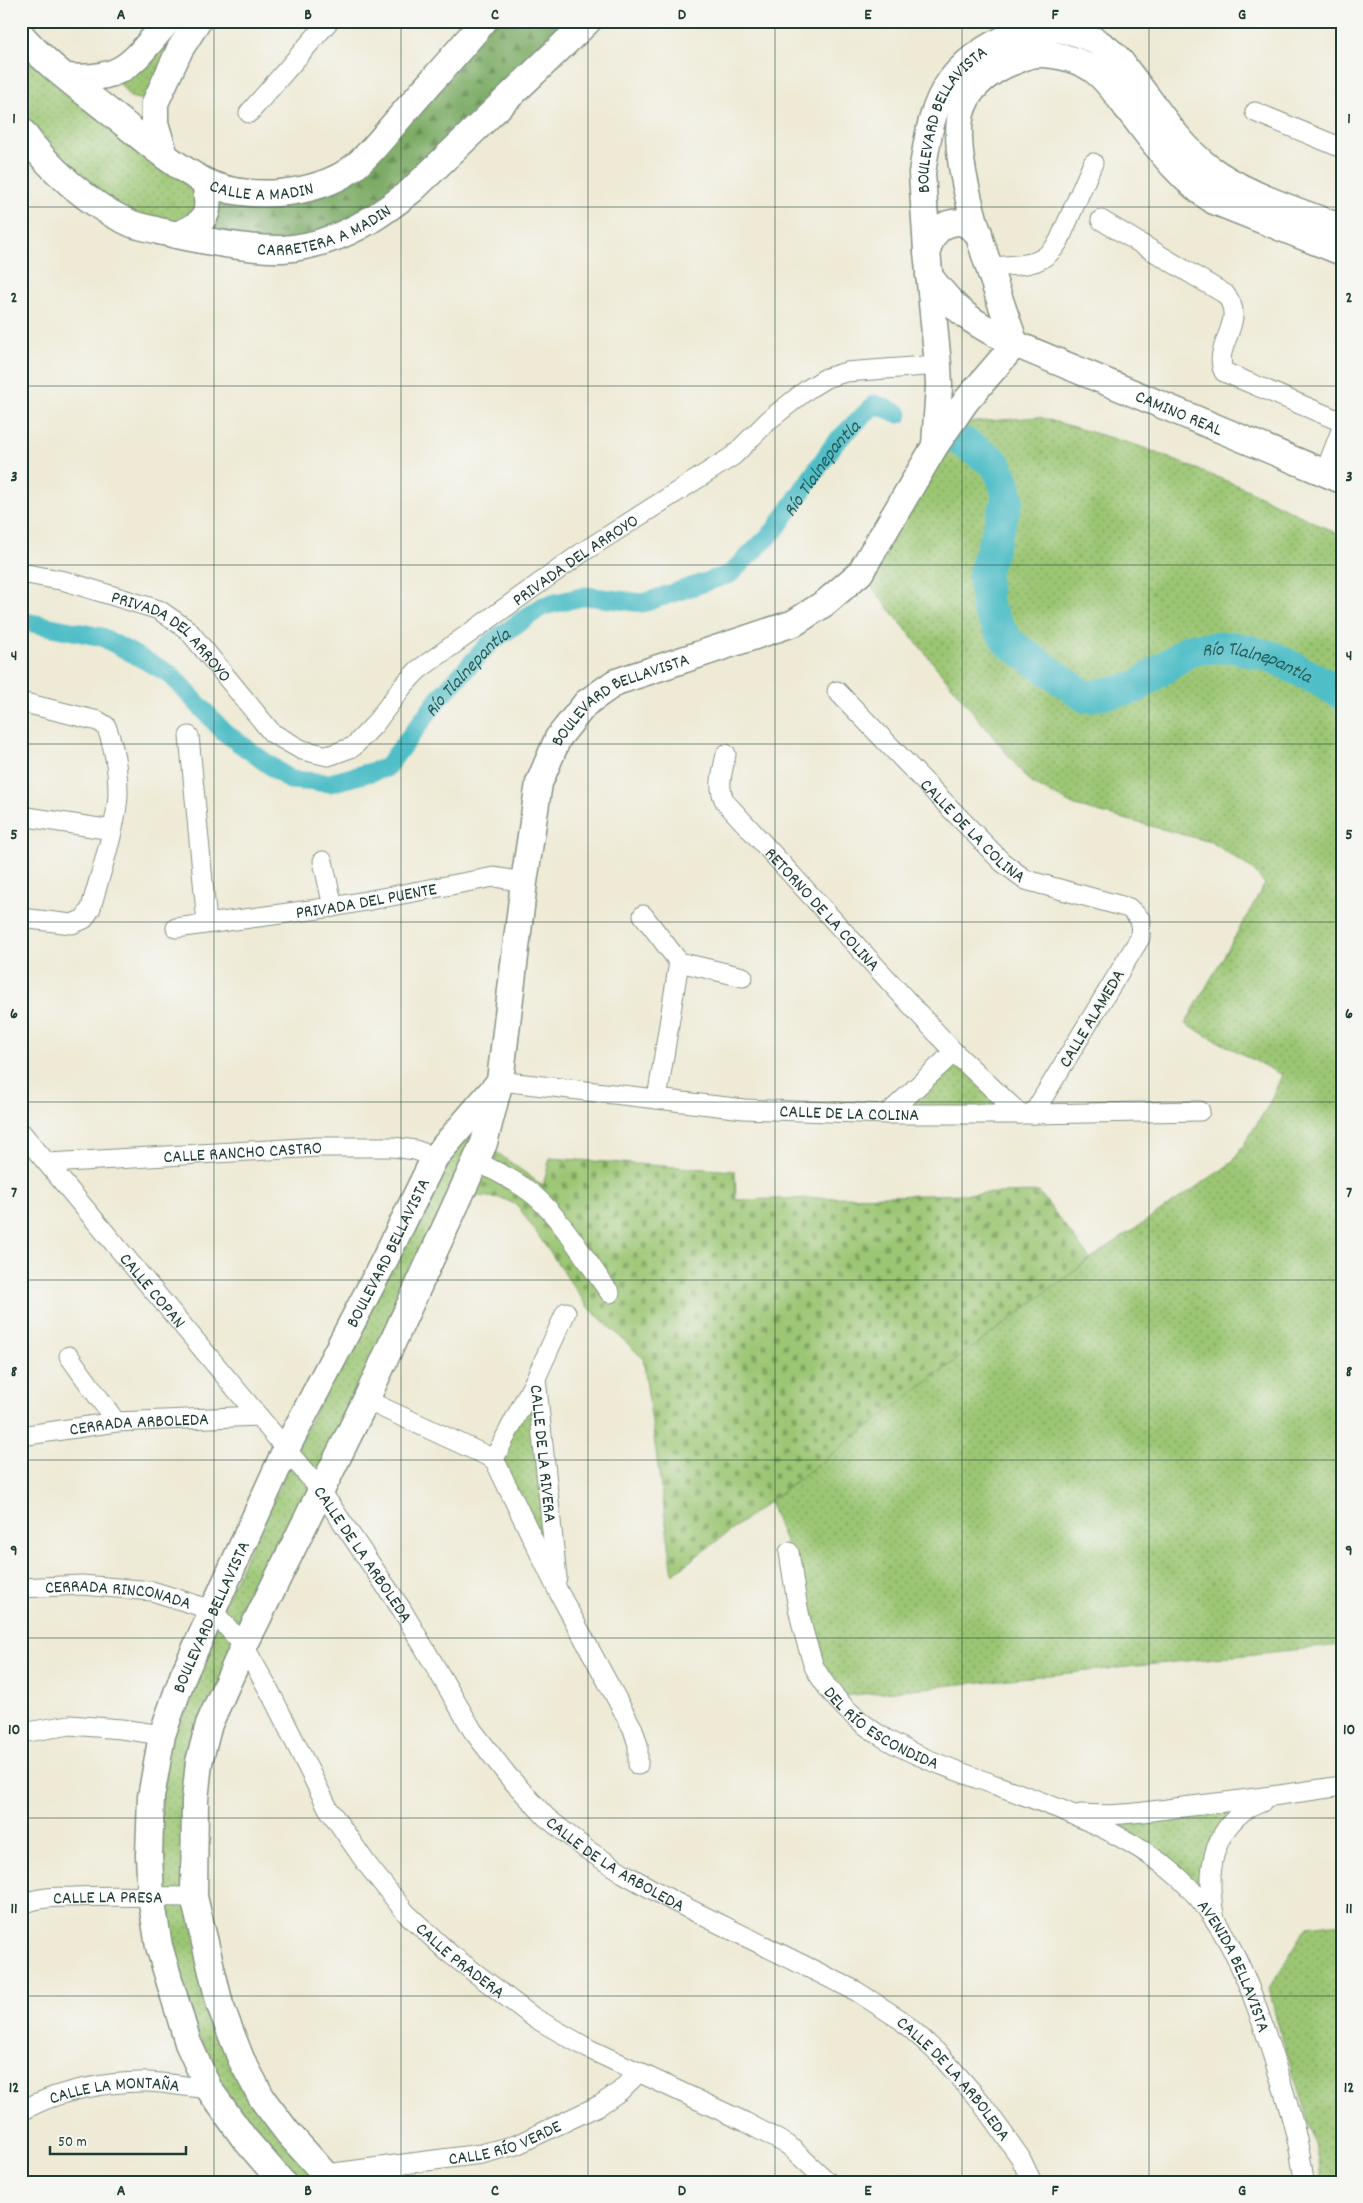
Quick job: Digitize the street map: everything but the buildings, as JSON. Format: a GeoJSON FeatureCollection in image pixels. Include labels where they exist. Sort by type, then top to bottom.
{"type":"FeatureCollection","features":[{"type":"Feature","properties":{"kind":"main road"},"geometry":{"type":"LineString","coordinates":[[66,77],[89,79],[107,76],[128,67],[168,21]]}},
{"type":"Feature","properties":{"kind":"main road"},"geometry":{"type":"LineString","coordinates":[[164,156],[155,123],[154,103],[180,50],[198,21]]}},
{"type":"Feature","properties":{"kind":"main road","name":"CALLE A MADIN"},"geometry":{"type":"LineString","coordinates":[[21,35],[31,57],[66,77],[164,156],[205,182],[233,190],[291,193],[323,184],[352,169],[376,145],[484,21]]}},
{"type":"Feature","properties":{"kind":"main road","name":"CARRETERA A MADIN"},"geometry":{"type":"LineString","coordinates":[[21,130],[48,163],[102,206],[131,223],[178,235],[236,245],[283,249],[324,241],[356,229],[386,211],[412,190],[588,21]]}},
{"type":"Feature","properties":{"kind":"main road","name":"BOULEVARD BELLAVISTA"},"geometry":{"type":"LineString","coordinates":[[937,441],[938,377],[922,173],[934,113],[950,81],[974,57],[1008,37],[1044,28],[1066,30],[1092,39],[1114,54],[1186,145],[1208,166],[1228,180],[1257,194],[1342,228]]}},
{"type":"Feature","properties":{"kind":"main road","name":"BOULEVARD BELLAVISTA"},"geometry":{"type":"LineString","coordinates":[[329,2178],[288,2133],[262,2100],[241,2060],[220,2005],[194,1896],[195,1800],[199,1762],[209,1724],[244,1646],[366,1400],[484,1143],[500,1081],[524,882],[539,784],[558,738],[586,703],[616,682],[794,623],[825,603],[860,573],[937,441],[966,401],[1015,344],[979,234],[962,174],[959,152],[963,107],[972,92],[986,76],[1002,66],[1031,55],[1054,55],[1078,62],[1095,71],[1113,90],[1180,174],[1197,191],[1214,201],[1342,252]]}},
{"type":"Feature","properties":{"kind":"main road"},"geometry":{"type":"LineString","coordinates":[[178,235],[196,227],[206,215],[209,204],[205,182]]}},
{"type":"Feature","properties":{"kind":"main road"},"geometry":{"type":"LineString","coordinates":[[928,264],[934,234],[945,224],[964,222],[979,234]]}},
{"type":"Feature","properties":{"kind":"main road","name":"CAMINO REAL"},"geometry":{"type":"LineString","coordinates":[[928,264],[949,302],[965,317],[1015,344],[1333,476]]}},
{"type":"Feature","properties":{"kind":"main road","name":"BOULEVARD BELLAVISTA"},"geometry":{"type":"LineString","coordinates":[[282,2182],[244,2138],[209,2089],[188,2043],[159,1946],[151,1897],[149,1855],[151,1797],[162,1735],[183,1676],[286,1450],[383,1263],[435,1157],[500,1081]]}},
{"type":"Feature","properties":{"kind":"street"},"geometry":{"type":"LineString","coordinates":[[249,113],[329,21]]}},
{"type":"Feature","properties":{"kind":"street"},"geometry":{"type":"LineString","coordinates":[[1255,112],[1342,148]]}},
{"type":"Feature","properties":{"kind":"street"},"geometry":{"type":"LineString","coordinates":[[990,268],[1029,263],[1044,259],[1052,253],[1093,163]]}},
{"type":"Feature","properties":{"kind":"street"},"geometry":{"type":"LineString","coordinates":[[1101,220],[1225,294],[1231,301],[1234,310],[1233,319],[1221,359],[1224,372],[1342,422]]}},
{"type":"Feature","properties":{"kind":"street","name":"PRIVADA DEL ARROYO"},"geometry":{"type":"LineString","coordinates":[[21,573],[65,581],[160,610],[188,630],[272,733],[302,750],[328,756],[352,747],[374,725],[403,686],[418,670],[583,552],[733,456],[769,420],[808,389],[826,378],[846,372],[938,377]]}},
{"type":"Feature","properties":{"kind":"street"},"geometry":{"type":"LineString","coordinates":[[1333,476],[1342,428]]}},
{"type":"Feature","properties":{"kind":"street","name":"CALLE DE LA COLINA"},"geometry":{"type":"LineString","coordinates":[[837,692],[1002,862],[1026,880],[1129,908],[1141,920]]}},
{"type":"Feature","properties":{"kind":"street"},"geometry":{"type":"LineString","coordinates":[[21,702],[98,721],[106,726],[116,770],[118,796],[112,830],[91,908],[84,919],[72,924],[21,918]]}},
{"type":"Feature","properties":{"kind":"street"},"geometry":{"type":"LineString","coordinates":[[189,736],[207,923]]}},
{"type":"Feature","properties":{"kind":"street","name":"RETORNO DE LA COLINA"},"geometry":{"type":"LineString","coordinates":[[726,754],[720,787],[720,795],[726,803],[954,1052],[1026,1114]]}},
{"type":"Feature","properties":{"kind":"street"},"geometry":{"type":"LineString","coordinates":[[21,816],[112,830]]}},
{"type":"Feature","properties":{"kind":"street"},"geometry":{"type":"LineString","coordinates":[[323,860],[333,907]]}},
{"type":"Feature","properties":{"kind":"street","name":"PRIVADA DEL PUENTE"},"geometry":{"type":"LineString","coordinates":[[176,928],[333,907],[494,877],[524,882]]}},
{"type":"Feature","properties":{"kind":"street"},"geometry":{"type":"LineString","coordinates":[[643,915],[679,962],[744,977]]}},
{"type":"Feature","properties":{"kind":"street","name":"CALLE ALAMEDA"},"geometry":{"type":"LineString","coordinates":[[1026,1114],[1140,938],[1141,920]]}},
{"type":"Feature","properties":{"kind":"street"},"geometry":{"type":"LineString","coordinates":[[657,1099],[679,962]]}},
{"type":"Feature","properties":{"kind":"street"},"geometry":{"type":"LineString","coordinates":[[888,1114],[954,1052]]}},
{"type":"Feature","properties":{"kind":"street","name":"CALLE DE LA COLINA"},"geometry":{"type":"LineString","coordinates":[[500,1081],[744,1109],[888,1114],[1200,1111]]}},
{"type":"Feature","properties":{"kind":"street","name":"CALLE COPAN"},"geometry":{"type":"LineString","coordinates":[[21,1132],[49,1163],[286,1450]]}},
{"type":"Feature","properties":{"kind":"street","name":"CALLE RANCHO CASTRO"},"geometry":{"type":"LineString","coordinates":[[49,1163],[318,1148],[393,1147],[415,1150],[435,1157]]}},
{"type":"Feature","properties":{"kind":"street"},"geometry":{"type":"LineString","coordinates":[[476,1161],[514,1181],[534,1195],[550,1211],[610,1293]]}},
{"type":"Feature","properties":{"kind":"street"},"geometry":{"type":"LineString","coordinates":[[536,1378],[566,1312]]}},
{"type":"Feature","properties":{"kind":"street"},"geometry":{"type":"LineString","coordinates":[[69,1356],[116,1422]]}},
{"type":"Feature","properties":{"kind":"street","name":"CALLE DE LA RIVERA"},"geometry":{"type":"LineString","coordinates":[[536,1378],[494,1459],[558,1590],[634,1729],[638,1745],[638,1765]]}},
{"type":"Feature","properties":{"kind":"street","name":"CALLE DE LA RIVERA"},"geometry":{"type":"LineString","coordinates":[[536,1378],[558,1590]]}},
{"type":"Feature","properties":{"kind":"street"},"geometry":{"type":"LineString","coordinates":[[366,1400],[494,1459]]}},
{"type":"Feature","properties":{"kind":"street","name":"CERRADA ARBOLEDA"},"geometry":{"type":"LineString","coordinates":[[21,1436],[116,1422],[258,1416]]}},
{"type":"Feature","properties":{"kind":"street","name":"CALLE DE LA ARBOLEDA"},"geometry":{"type":"LineString","coordinates":[[286,1450],[321,1491],[402,1610],[473,1731],[508,1776],[546,1817],[586,1849],[623,1873],[673,1901],[856,1991],[901,2020],[940,2055],[980,2100],[1020,2156],[1032,2182]]}},
{"type":"Feature","properties":{"kind":"street","name":"DEL RÍO ESCONDIDA"},"geometry":{"type":"LineString","coordinates":[[789,1552],[800,1623],[816,1670],[835,1697],[852,1716],[879,1736],[913,1754],[1074,1814]]}},
{"type":"Feature","properties":{"kind":"street","name":"CERRADA RINCONADA"},"geometry":{"type":"LineString","coordinates":[[21,1588],[82,1585],[152,1591],[212,1610]]}},
{"type":"Feature","properties":{"kind":"street","name":"CALLE PRADERA"},"geometry":{"type":"LineString","coordinates":[[212,1610],[244,1646],[271,1694],[328,1808],[366,1863],[406,1913],[449,1954],[533,2017],[589,2049],[745,2122],[788,2145],[822,2180]]}},
{"type":"Feature","properties":{"kind":"street"},"geometry":{"type":"LineString","coordinates":[[21,1733],[70,1725],[122,1728],[162,1735]]}},
{"type":"Feature","properties":{"kind":"street"},"geometry":{"type":"LineString","coordinates":[[1074,1814],[1101,1816],[1272,1797],[1342,1786]]}},
{"type":"Feature","properties":{"kind":"street"},"geometry":{"type":"LineString","coordinates":[[1216,1922],[1211,1901],[1211,1886],[1212,1864],[1216,1846],[1228,1827],[1242,1812],[1272,1797]]}},
{"type":"Feature","properties":{"kind":"street","name":"AVENIDA BELLAVISTA"},"geometry":{"type":"LineString","coordinates":[[1074,1814],[1146,1853],[1171,1871],[1191,1890],[1216,1922],[1246,1977],[1259,2011],[1295,2131],[1304,2182]]}},
{"type":"Feature","properties":{"kind":"street","name":"CALLE LA PRESA"},"geometry":{"type":"LineString","coordinates":[[21,1905],[28,1901],[57,1897],[121,1895],[151,1897],[194,1896]]}},
{"type":"Feature","properties":{"kind":"street","name":"CALLE RÍO VERDE"},"geometry":{"type":"LineString","coordinates":[[329,2178],[481,2154],[516,2145],[600,2105],[620,2091],[639,2072]]}},
{"type":"Feature","properties":{"kind":"street","name":"CALLE LA MONTAÑA"},"geometry":{"type":"LineString","coordinates":[[21,2112],[53,2098],[90,2087],[147,2082],[209,2089]]}},
{"type":"Feature","properties":{"kind":"green space"},"geometry":{"type":"Polygon","coordinates":[[[168,21],[198,21],[155,103],[130,97],[121,85],[119,71],[168,21]]]}},
{"type":"Feature","properties":{"kind":"green space"},"geometry":{"type":"Polygon","coordinates":[[[484,21],[588,21],[412,190],[283,249],[196,227],[205,182],[323,184],[484,21]]]}},
{"type":"Feature","properties":{"kind":"green space"},"geometry":{"type":"Polygon","coordinates":[[[21,35],[205,182],[196,227],[131,223],[21,130],[21,35]]]}},
{"type":"Feature","properties":{"kind":"green space"},"geometry":{"type":"Polygon","coordinates":[[[1039,417],[1139,446],[1244,488],[1342,536],[1342,1645],[835,1697],[815,1670],[789,1552],[769,1501],[1090,1259],[1233,1162],[1268,1106],[1282,1075],[1185,1024],[1265,884],[1251,868],[1211,842],[1075,806],[1030,782],[860,573],[950,424],[1039,417]]]}},
{"type":"Feature","properties":{"kind":"green space"},"geometry":{"type":"Polygon","coordinates":[[[954,1052],[1020,1114],[888,1114],[954,1052]]]}},
{"type":"Feature","properties":{"kind":"green space"},"geometry":{"type":"Polygon","coordinates":[[[500,1081],[209,1724],[194,1854],[241,2059],[332,2182],[282,2182],[244,2138],[159,1946],[162,1735],[435,1157],[500,1081]]]}},
{"type":"Feature","properties":{"kind":"green space"},"geometry":{"type":"Polygon","coordinates":[[[484,1143],[543,1186],[550,1158],[735,1171],[736,1200],[1039,1192],[1090,1259],[673,1574],[643,1358],[587,1306],[518,1206],[502,1198],[459,1195],[484,1143]]]}},
{"type":"Feature","properties":{"kind":"green space"},"geometry":{"type":"Polygon","coordinates":[[[536,1378],[558,1591],[494,1459],[536,1378]]]}},
{"type":"Feature","properties":{"kind":"green space"},"geometry":{"type":"Polygon","coordinates":[[[1255,1801],[1233,1816],[1205,1904],[1087,1821],[1255,1801]]]}},
{"type":"Feature","properties":{"kind":"green space"},"geometry":{"type":"Polygon","coordinates":[[[1342,1923],[1342,2182],[1322,2182],[1320,2159],[1276,2018],[1269,1988],[1307,1927],[1342,1923]]]}},
{"type":"Feature","properties":{"kind":"waterway","name":"Río Tlalnepantla"},"geometry":{"type":"LineString","coordinates":[[21,621],[102,637],[170,674],[224,732],[290,780],[330,783],[386,768],[440,697],[491,642],[543,606],[586,596],[643,603],[730,574],[775,530],[835,443],[875,404],[899,414]]}},
{"type":"Feature","properties":{"kind":"waterway","name":"Río Tlalnepantla"},"geometry":{"type":"LineString","coordinates":[[961,441],[995,463],[1003,479],[1008,498],[984,573],[987,608],[1008,642],[1086,697],[1135,688],[1191,649],[1233,647],[1273,657],[1342,694]]}}]}
